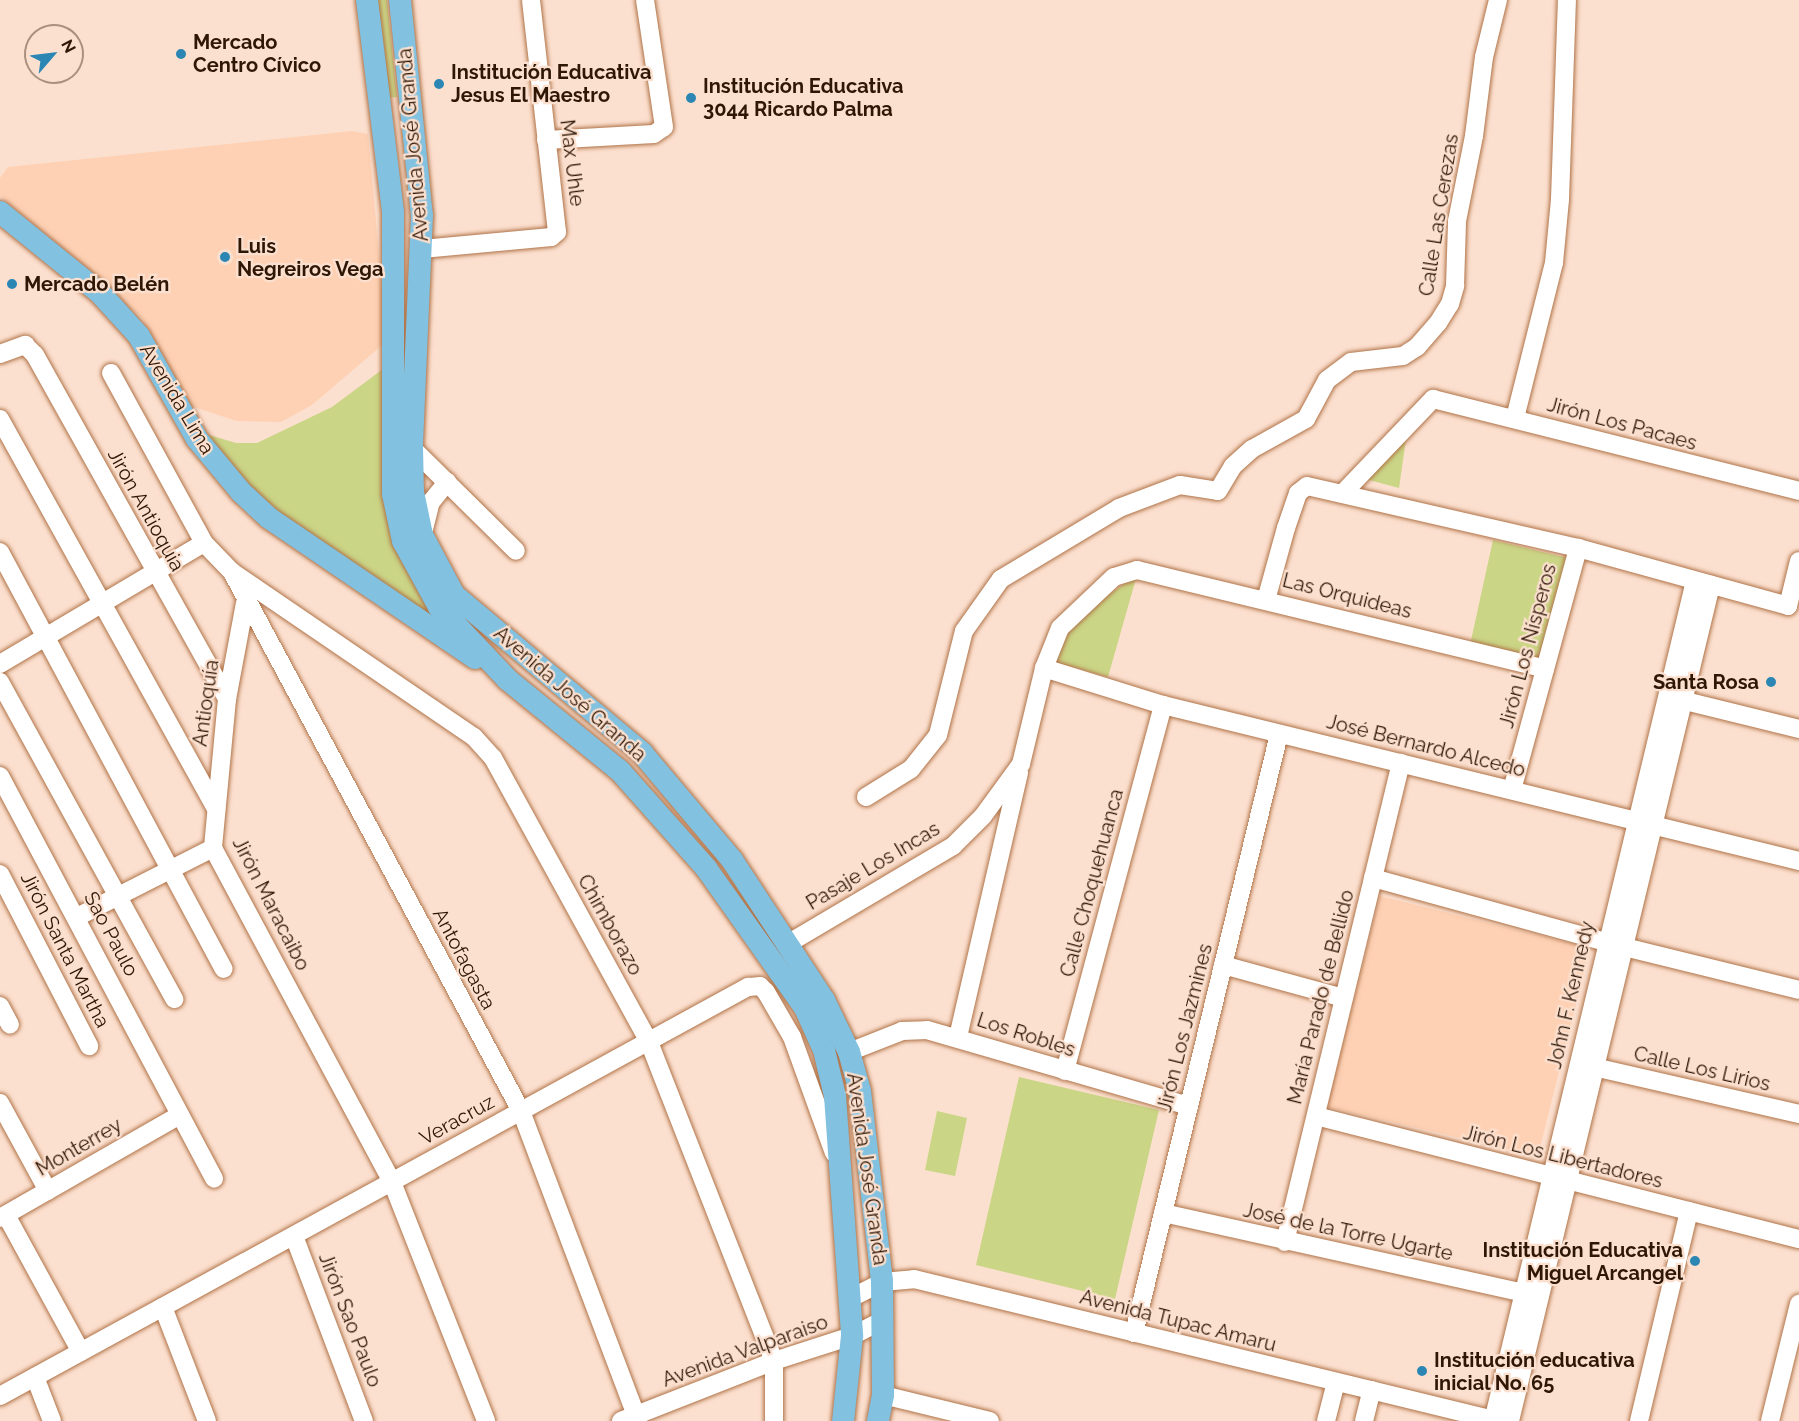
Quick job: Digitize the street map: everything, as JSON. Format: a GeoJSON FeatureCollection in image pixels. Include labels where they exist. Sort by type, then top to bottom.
{"type":"FeatureCollection","features":[{"type":"Feature","properties":{"kind":"main road","name":"Avenida José Granda"},"geometry":{"type":"LineString","coordinates":[[367,0],[393,212],[393,494],[403,541],[439,607],[508,680],[620,771],[706,868],[805,1008],[824,1050],[835,1096],[852,1336],[843,1421]]}},
{"type":"Feature","properties":{"kind":"main road","name":"Avenida José Granda"},"geometry":{"type":"LineString","coordinates":[[400,0],[422,249],[412,448],[413,492],[422,535],[454,595],[642,753],[732,860],[824,1000],[849,1052],[860,1091],[882,1282],[883,1395],[878,1421]]}},
{"type":"Feature","properties":{"kind":"main road","name":"Avenida Lima"},"geometry":{"type":"LineString","coordinates":[[0,212],[100,293],[139,336],[197,439],[241,492],[278,524],[508,680]]}},
{"type":"Feature","properties":{"kind":"street","name":"Max Uhle"},"geometry":{"type":"LineString","coordinates":[[422,249],[551,237],[557,225],[531,0]]}},
{"type":"Feature","properties":{"kind":"street"},"geometry":{"type":"LineString","coordinates":[[546,140],[654,134],[664,127],[645,0]]}},
{"type":"Feature","properties":{"kind":"street","name":"Calle Las Cerezas"},"geometry":{"type":"LineString","coordinates":[[866,797],[911,769],[938,735],[964,631],[1001,579],[1119,508],[1180,485],[1218,491],[1233,466],[1252,449],[1306,419],[1327,380],[1351,362],[1403,356],[1417,347],[1450,304],[1455,286],[1457,221],[1474,136],[1484,57],[1498,0]]}},
{"type":"Feature","properties":{"kind":"street"},"geometry":{"type":"LineString","coordinates":[[1515,418],[1554,263],[1560,199],[1567,0]]}},
{"type":"Feature","properties":{"kind":"street","name":"Jirón Antioquia"},"geometry":{"type":"LineString","coordinates":[[0,354],[24,345],[35,355],[155,574],[227,699]]}},
{"type":"Feature","properties":{"kind":"street","name":"Antofagasta"},"geometry":{"type":"LineString","coordinates":[[111,373],[204,543],[232,573],[245,603],[520,1111],[632,1419]]}},
{"type":"Feature","properties":{"kind":"street","name":"Jirón Los Pacaes"},"geometry":{"type":"LineString","coordinates":[[1344,492],[1433,399],[1799,491]]}},
{"type":"Feature","properties":{"kind":"street"},"geometry":{"type":"LineString","coordinates":[[0,419],[216,809]]}},
{"type":"Feature","properties":{"kind":"street"},"geometry":{"type":"LineString","coordinates":[[412,448],[516,551]]}},
{"type":"Feature","properties":{"kind":"street"},"geometry":{"type":"LineString","coordinates":[[422,535],[428,510],[447,482]]}},
{"type":"Feature","properties":{"kind":"street"},"geometry":{"type":"LineString","coordinates":[[1266,600],[1298,493],[1306,486],[1344,492],[1578,548],[1788,606],[1799,561]]}},
{"type":"Feature","properties":{"kind":"street"},"geometry":{"type":"LineString","coordinates":[[0,664],[103,605],[204,543]]}},
{"type":"Feature","properties":{"kind":"street","name":"Jirón Los Nísperos"},"geometry":{"type":"LineString","coordinates":[[1512,790],[1578,548]]}},
{"type":"Feature","properties":{"kind":"street"},"geometry":{"type":"LineString","coordinates":[[0,552],[224,969]]}},
{"type":"Feature","properties":{"kind":"street","name":"Las Orquideas"},"geometry":{"type":"LineString","coordinates":[[1137,570],[1545,669]]}},
{"type":"Feature","properties":{"kind":"street","name":"Pasaje Los Incas"},"geometry":{"type":"LineString","coordinates":[[958,1037],[1044,668],[1060,628],[1081,605],[1114,577],[1137,570]]}},
{"type":"Feature","properties":{"kind":"street","name":"Chimborazo"},"geometry":{"type":"LineString","coordinates":[[232,573],[485,747],[649,1042],[774,1361],[774,1421]]}},
{"type":"Feature","properties":{"kind":"street","name":"John F. Kennedy"},"geometry":{"type":"LineString","coordinates":[[1499,1421],[1703,583]]}},
{"type":"Feature","properties":{"kind":"street","name":"Antioquía"},"geometry":{"type":"LineString","coordinates":[[216,809],[227,699],[245,603]]}},
{"type":"Feature","properties":{"kind":"street","name":"José Bernardo Alcedo"},"geometry":{"type":"LineString","coordinates":[[1044,668],[1163,705],[1512,790],[1644,825],[1799,861]]}},
{"type":"Feature","properties":{"kind":"street"},"geometry":{"type":"LineString","coordinates":[[0,682],[174,999]]}},
{"type":"Feature","properties":{"kind":"street"},"geometry":{"type":"LineString","coordinates":[[1675,699],[1799,729]]}},
{"type":"Feature","properties":{"kind":"street","name":"Calle Choquehuanca"},"geometry":{"type":"LineString","coordinates":[[1065,1071],[1163,705]]}},
{"type":"Feature","properties":{"kind":"street","name":"Jirón Los Jazmines"},"geometry":{"type":"LineString","coordinates":[[1134,1333],[1279,734]]}},
{"type":"Feature","properties":{"kind":"street","name":"María Parado de Bellido"},"geometry":{"type":"LineString","coordinates":[[1285,1242],[1401,763]]}},
{"type":"Feature","properties":{"kind":"street","name":"Pasaje Los Incas"},"geometry":{"type":"LineString","coordinates":[[789,944],[953,846],[983,816],[1021,764]]}},
{"type":"Feature","properties":{"kind":"street","name":"Sao Paulo"},"geometry":{"type":"LineString","coordinates":[[0,776],[77,917],[214,1179]]}},
{"type":"Feature","properties":{"kind":"street","name":"Jirón Maracaibo"},"geometry":{"type":"LineString","coordinates":[[216,809],[213,848],[392,1182],[486,1421]]}},
{"type":"Feature","properties":{"kind":"street"},"geometry":{"type":"LineString","coordinates":[[77,917],[213,848]]}},
{"type":"Feature","properties":{"kind":"street","name":"Jirón Santa Martha"},"geometry":{"type":"LineString","coordinates":[[0,874],[89,1046]]}},
{"type":"Feature","properties":{"kind":"street"},"geometry":{"type":"LineString","coordinates":[[1373,878],[1615,945],[1799,990]]}},
{"type":"Feature","properties":{"kind":"street","name":"John F. Kennedy"},"geometry":{"type":"LineString","coordinates":[[1499,1421],[1523,1293],[1594,1067],[1615,945]]}},
{"type":"Feature","properties":{"kind":"street"},"geometry":{"type":"LineString","coordinates":[[1223,965],[1344,998]]}},
{"type":"Feature","properties":{"kind":"street","name":"Veracruz"},"geometry":{"type":"LineString","coordinates":[[0,1396],[748,987],[760,986],[792,1037],[840,1169]]}},
{"type":"Feature","properties":{"kind":"street"},"geometry":{"type":"LineString","coordinates":[[0,1006],[10,1025]]}},
{"type":"Feature","properties":{"kind":"street","name":"Los Robles"},"geometry":{"type":"LineString","coordinates":[[849,1052],[902,1031],[927,1030],[958,1037],[1065,1071],[1189,1106]]}},
{"type":"Feature","properties":{"kind":"street","name":"Calle Los Lirios"},"geometry":{"type":"LineString","coordinates":[[1594,1067],[1799,1114]]}},
{"type":"Feature","properties":{"kind":"street"},"geometry":{"type":"LineString","coordinates":[[0,1103],[48,1191]]}},
{"type":"Feature","properties":{"kind":"street","name":"Monterrey"},"geometry":{"type":"LineString","coordinates":[[3,1217],[180,1115]]}},
{"type":"Feature","properties":{"kind":"street","name":"Jirón Los Libertadores"},"geometry":{"type":"LineString","coordinates":[[1316,1116],[1559,1180],[1799,1239]]}},
{"type":"Feature","properties":{"kind":"street"},"geometry":{"type":"LineString","coordinates":[[1639,1421],[1689,1211]]}},
{"type":"Feature","properties":{"kind":"street","name":"José de la Torre Ugarte"},"geometry":{"type":"LineString","coordinates":[[1163,1213],[1285,1242],[1523,1293]]}},
{"type":"Feature","properties":{"kind":"street"},"geometry":{"type":"LineString","coordinates":[[3,1217],[81,1352]]}},
{"type":"Feature","properties":{"kind":"street","name":"Jirón Sao Paulo"},"geometry":{"type":"LineString","coordinates":[[294,1236],[364,1421]]}},
{"type":"Feature","properties":{"kind":"street","name":"Avenida Tupac Amaru"},"geometry":{"type":"LineString","coordinates":[[849,1299],[882,1282],[914,1279],[1499,1421]]}},
{"type":"Feature","properties":{"kind":"street"},"geometry":{"type":"LineString","coordinates":[[1770,1421],[1799,1304]]}},
{"type":"Feature","properties":{"kind":"street"},"geometry":{"type":"LineString","coordinates":[[163,1307],[207,1421]]}},
{"type":"Feature","properties":{"kind":"street","name":"Avenida Valparaiso"},"geometry":{"type":"LineString","coordinates":[[632,1419],[774,1361],[852,1336],[883,1320]]}},
{"type":"Feature","properties":{"kind":"street"},"geometry":{"type":"LineString","coordinates":[[35,1377],[52,1421]]}},
{"type":"Feature","properties":{"kind":"street"},"geometry":{"type":"LineString","coordinates":[[1326,1421],[1336,1382]]}},
{"type":"Feature","properties":{"kind":"street"},"geometry":{"type":"LineString","coordinates":[[1364,1421],[1372,1390]]}},
{"type":"Feature","properties":{"kind":"street"},"geometry":{"type":"LineString","coordinates":[[883,1395],[990,1421]]}},
{"type":"Feature","properties":{"kind":"shaded area","name":"Luis Negreiros Vega"},"geometry":{"type":"Polygon","coordinates":[[[352,131],[368,134],[387,341],[312,405],[281,422],[236,421],[191,406],[142,318],[0,196],[0,178],[8,167],[352,131]]]}},
{"type":"Feature","properties":{"kind":"shaded area"},"geometry":{"type":"Polygon","coordinates":[[[1380,896],[1590,948],[1538,1156],[1327,1107],[1380,896]]]}},
{"type":"Feature","properties":{"kind":"green space"},"geometry":{"type":"Polygon","coordinates":[[[374,0],[387,0],[397,97],[386,98],[374,0]]]}},
{"type":"Feature","properties":{"kind":"green space"},"geometry":{"type":"Polygon","coordinates":[[[387,366],[440,619],[415,609],[282,523],[206,434],[236,443],[257,443],[332,407],[387,366]]]}},
{"type":"Feature","properties":{"kind":"green space"},"geometry":{"type":"Polygon","coordinates":[[[1408,425],[1399,488],[1358,477],[1408,425]]]}},
{"type":"Feature","properties":{"kind":"green space"},"geometry":{"type":"Polygon","coordinates":[[[1493,540],[1572,559],[1545,663],[1470,645],[1493,540]]]}},
{"type":"Feature","properties":{"kind":"green space"},"geometry":{"type":"Polygon","coordinates":[[[1137,575],[1108,677],[1051,661],[1076,617],[1137,575]]]}},
{"type":"Feature","properties":{"kind":"green space"},"geometry":{"type":"Polygon","coordinates":[[[1019,1077],[1159,1110],[1115,1299],[976,1265],[1019,1077]]]}},
{"type":"Feature","properties":{"kind":"green space"},"geometry":{"type":"Polygon","coordinates":[[[937,1111],[967,1118],[955,1176],[925,1170],[937,1111]]]}},
{"type":"Feature","properties":{"kind":"place","name":"Mercado Centro Cívico"},"geometry":{"type":"Point","coordinates":[181,54]}},
{"type":"Feature","properties":{"kind":"place","name":"Institución Educativa Jesus El Maestro"},"geometry":{"type":"Point","coordinates":[439,84]}},
{"type":"Feature","properties":{"kind":"place","name":"Institución Educativa 3044 Ricardo Palma"},"geometry":{"type":"Point","coordinates":[691,98]}},
{"type":"Feature","properties":{"kind":"place","name":"Luis Negreiros Vega"},"geometry":{"type":"Point","coordinates":[225,257]}},
{"type":"Feature","properties":{"kind":"place","name":"Mercado Belén"},"geometry":{"type":"Point","coordinates":[12,284]}},
{"type":"Feature","properties":{"kind":"place","name":"Santa Rosa"},"geometry":{"type":"Point","coordinates":[1771,682]}},
{"type":"Feature","properties":{"kind":"place","name":"Institución Educativa Miguel Arcangel"},"geometry":{"type":"Point","coordinates":[1695,1261]}},
{"type":"Feature","properties":{"kind":"place","name":"Institución educativa inicial No. 65"},"geometry":{"type":"Point","coordinates":[1422,1371]}}]}
